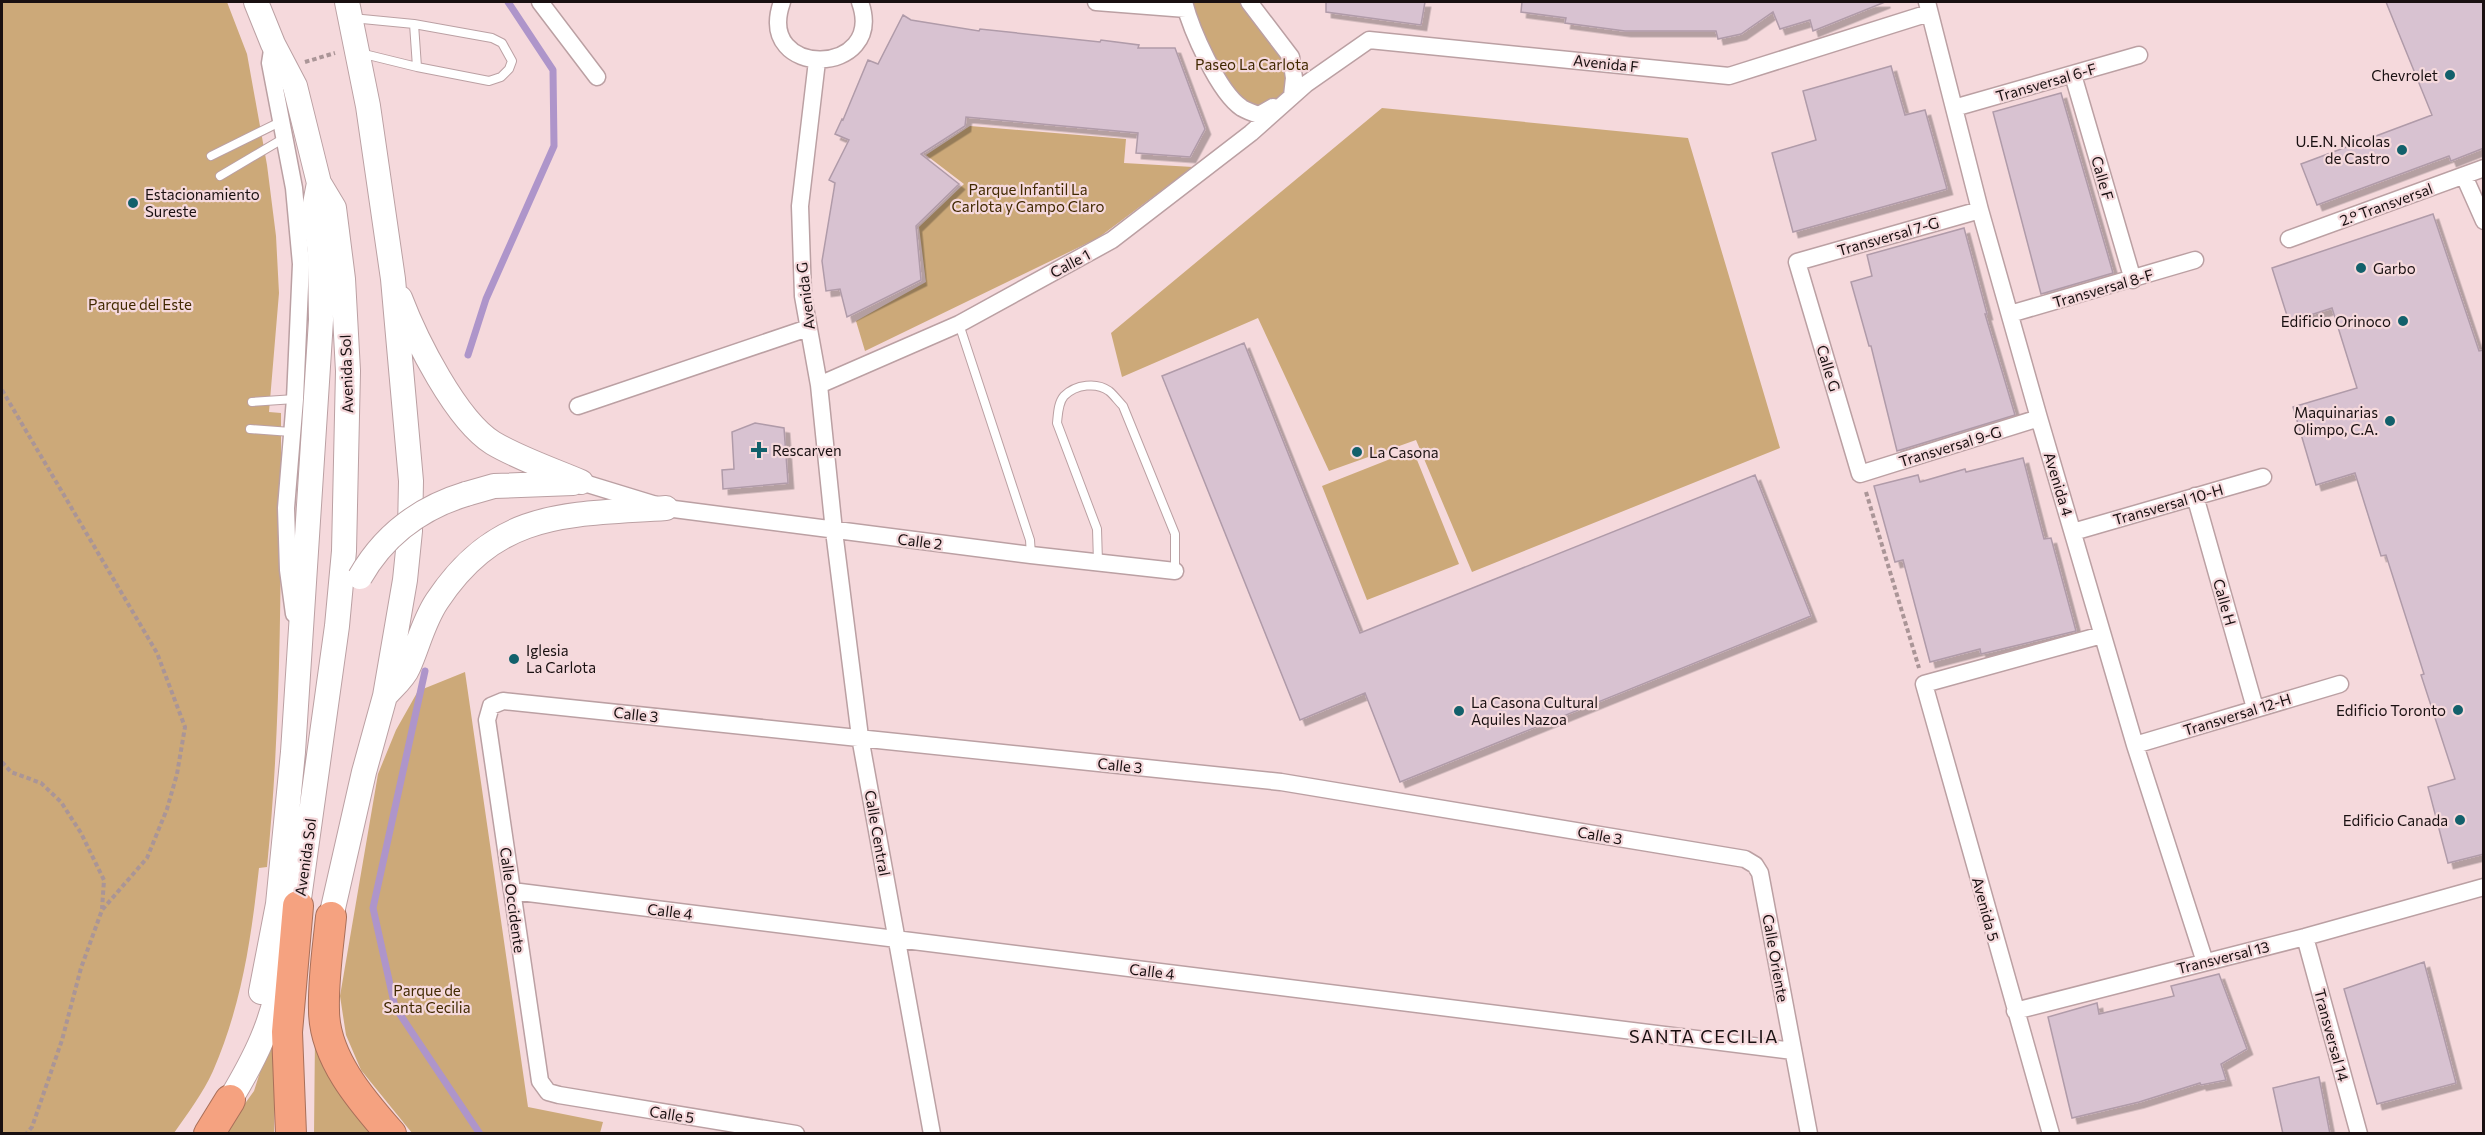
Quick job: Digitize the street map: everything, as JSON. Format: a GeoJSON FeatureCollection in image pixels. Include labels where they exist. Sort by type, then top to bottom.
{"type":"FeatureCollection","features":[{"type":"Feature","properties":{"kind":"highway"},"geometry":{"type":"LineString","coordinates":[[291,1134],[288,1032],[298,906]]}},
{"type":"Feature","properties":{"kind":"highway"},"geometry":{"type":"LineString","coordinates":[[303,1134],[306,1028],[310,989],[316,955],[331,917]]}},
{"type":"Feature","properties":{"kind":"highway"},"geometry":{"type":"LineString","coordinates":[[331,917],[324,1011],[327,1032],[335,1056],[349,1080],[390,1134]]}},
{"type":"Feature","properties":{"kind":"highway"},"geometry":{"type":"LineString","coordinates":[[209,1134],[230,1100]]}},
{"type":"Feature","properties":{"kind":"main road","name":"Avenida Sol"},"geometry":{"type":"LineString","coordinates":[[230,1100],[255,1058],[269,1022],[278,988],[286,923],[298,906],[337,626],[344,551],[348,371],[343,279],[334,208],[319,183],[295,86],[273,44],[256,2]]}},
{"type":"Feature","properties":{"kind":"main road"},"geometry":{"type":"LineString","coordinates":[[331,917],[364,772],[385,696],[405,580],[410,531],[411,482],[393,279],[368,106],[349,52],[348,10]]}},
{"type":"Feature","properties":{"kind":"main road","name":"Avenida Sol"},"geometry":{"type":"LineString","coordinates":[[230,1100],[260,1001],[278,904],[293,752],[321,320],[320,252],[314,209],[319,183]]}},
{"type":"Feature","properties":{"kind":"main road"},"geometry":{"type":"LineString","coordinates":[[393,279],[404,309],[437,374],[477,431],[494,444],[581,482]]}},
{"type":"Feature","properties":{"kind":"main road"},"geometry":{"type":"LineString","coordinates":[[337,626],[360,577],[380,547],[410,520],[446,500],[494,486],[581,482]]}},
{"type":"Feature","properties":{"kind":"main road"},"geometry":{"type":"LineString","coordinates":[[385,696],[407,670],[416,644],[443,593],[472,559],[502,537],[531,524],[562,516],[666,508]]}},
{"type":"Feature","properties":{"kind":"street"},"geometry":{"type":"LineString","coordinates":[[540,2],[597,77]]}},
{"type":"Feature","properties":{"kind":"street"},"geometry":{"type":"LineString","coordinates":[[782,2],[777,14],[780,33],[788,47],[801,57],[817,61],[836,58],[852,47],[860,35],[863,23],[860,2]]}},
{"type":"Feature","properties":{"kind":"street"},"geometry":{"type":"LineString","coordinates":[[1096,2],[1185,5],[1217,79],[1241,107],[1259,115],[1292,96],[1294,78],[1292,57],[1249,2]]}},
{"type":"Feature","properties":{"kind":"street","name":"Avenida F"},"geometry":{"type":"LineString","coordinates":[[1292,96],[1369,40],[1729,76],[1928,7]]}},
{"type":"Feature","properties":{"kind":"street","name":"Avenida 4"},"geometry":{"type":"LineString","coordinates":[[1928,7],[1980,210],[2039,418],[2135,745],[2205,962]]}},
{"type":"Feature","properties":{"kind":"street","name":"Avenida Sol"},"geometry":{"type":"LineString","coordinates":[[273,44],[270,63],[294,188],[301,264],[295,399],[286,508],[288,570],[299,648]]}},
{"type":"Feature","properties":{"kind":"street","name":"Transversal 6-F"},"geometry":{"type":"LineString","coordinates":[[1954,108],[2139,55]]}},
{"type":"Feature","properties":{"kind":"street","name":"Avenida G"},"geometry":{"type":"LineString","coordinates":[[817,61],[800,206],[802,296],[819,385],[834,531]]}},
{"type":"Feature","properties":{"kind":"street","name":"Calle F"},"geometry":{"type":"LineString","coordinates":[[2073,75],[2133,280]]}},
{"type":"Feature","properties":{"kind":"street","name":"Calle 1"},"geometry":{"type":"LineString","coordinates":[[819,385],[959,324],[1112,240],[1251,133],[1292,96]]}},
{"type":"Feature","properties":{"kind":"street","name":"2.° Transversal"},"geometry":{"type":"LineString","coordinates":[[2289,239],[2484,168]]}},
{"type":"Feature","properties":{"kind":"street"},"geometry":{"type":"LineString","coordinates":[[2464,176],[2484,221]]}},
{"type":"Feature","properties":{"kind":"street","name":"Transversal 7-G"},"geometry":{"type":"LineString","coordinates":[[1797,262],[1980,210]]}},
{"type":"Feature","properties":{"kind":"street","name":"Transversal 8-F"},"geometry":{"type":"LineString","coordinates":[[2010,314],[2196,260]]}},
{"type":"Feature","properties":{"kind":"street","name":"Calle G"},"geometry":{"type":"LineString","coordinates":[[1797,262],[1860,474]]}},
{"type":"Feature","properties":{"kind":"street"},"geometry":{"type":"LineString","coordinates":[[578,406],[808,328]]}},
{"type":"Feature","properties":{"kind":"street","name":"Transversal 9-G"},"geometry":{"type":"LineString","coordinates":[[1860,474],[2039,418]]}},
{"type":"Feature","properties":{"kind":"street","name":"Transversal 10-H"},"geometry":{"type":"LineString","coordinates":[[2073,532],[2263,477]]}},
{"type":"Feature","properties":{"kind":"street"},"geometry":{"type":"LineString","coordinates":[[581,482],[666,508]]}},
{"type":"Feature","properties":{"kind":"street","name":"Calle H"},"geometry":{"type":"LineString","coordinates":[[2195,496],[2255,708]]}},
{"type":"Feature","properties":{"kind":"street","name":"Calle 2"},"geometry":{"type":"LineString","coordinates":[[666,508],[834,531],[1175,571]]}},
{"type":"Feature","properties":{"kind":"street","name":"Calle Central"},"geometry":{"type":"LineString","coordinates":[[834,531],[860,737],[932,1134]]}},
{"type":"Feature","properties":{"kind":"street"},"geometry":{"type":"LineString","coordinates":[[1924,684],[2102,635]]}},
{"type":"Feature","properties":{"kind":"street","name":"Avenida 5"},"geometry":{"type":"LineString","coordinates":[[1924,684],[2051,1134]]}},
{"type":"Feature","properties":{"kind":"street","name":"Transversal 12-H"},"geometry":{"type":"LineString","coordinates":[[2135,745],[2340,684]]}},
{"type":"Feature","properties":{"kind":"street","name":"Calle 3"},"geometry":{"type":"LineString","coordinates":[[491,706],[503,701],[1281,782],[1745,859]]}},
{"type":"Feature","properties":{"kind":"street","name":"Calle Occidente"},"geometry":{"type":"LineString","coordinates":[[491,706],[487,720],[540,1082],[548,1092]]}},
{"type":"Feature","properties":{"kind":"street","name":"Calle Oriente"},"geometry":{"type":"LineString","coordinates":[[1745,859],[1755,865],[1760,873],[1809,1134]]}},
{"type":"Feature","properties":{"kind":"street","name":"Transversal 13"},"geometry":{"type":"LineString","coordinates":[[2015,1011],[2305,937],[2484,887]]}},
{"type":"Feature","properties":{"kind":"street","name":"Calle 4"},"geometry":{"type":"LineString","coordinates":[[512,891],[1793,1051]]}},
{"type":"Feature","properties":{"kind":"street","name":"Transversal 14"},"geometry":{"type":"LineString","coordinates":[[2305,937],[2359,1134]]}},
{"type":"Feature","properties":{"kind":"street","name":"Calle 5"},"geometry":{"type":"LineString","coordinates":[[548,1092],[796,1134]]}},
{"type":"Feature","properties":{"kind":"lane"},"geometry":{"type":"LineString","coordinates":[[348,10],[492,38],[502,43],[512,61],[509,69],[501,76],[489,81],[349,52]]}},
{"type":"Feature","properties":{"kind":"lane"},"geometry":{"type":"LineString","coordinates":[[414,24],[417,67]]}},
{"type":"Feature","properties":{"kind":"lane"},"geometry":{"type":"LineString","coordinates":[[211,156],[284,129]]}},
{"type":"Feature","properties":{"kind":"lane"},"geometry":{"type":"LineString","coordinates":[[220,176],[265,147],[284,129]]}},
{"type":"Feature","properties":{"kind":"lane"},"geometry":{"type":"LineString","coordinates":[[959,324],[1030,540],[1031,555]]}},
{"type":"Feature","properties":{"kind":"lane"},"geometry":{"type":"LineString","coordinates":[[1098,562],[1097,529],[1057,423],[1058,410],[1064,396],[1075,389],[1092,384],[1111,392],[1123,406],[1175,534],[1175,571]]}},
{"type":"Feature","properties":{"kind":"lane"},"geometry":{"type":"LineString","coordinates":[[252,402],[295,399]]}},
{"type":"Feature","properties":{"kind":"lane"},"geometry":{"type":"LineString","coordinates":[[250,429],[291,432]]}},
{"type":"Feature","properties":{"kind":"path"},"geometry":{"type":"LineString","coordinates":[[298,64],[349,52]]}},
{"type":"Feature","properties":{"kind":"path"},"geometry":{"type":"LineString","coordinates":[[2,390],[157,653],[185,727],[170,800],[147,858],[102,910]]}},
{"type":"Feature","properties":{"kind":"path"},"geometry":{"type":"LineString","coordinates":[[1860,474],[1924,684]]}},
{"type":"Feature","properties":{"kind":"path"},"geometry":{"type":"LineString","coordinates":[[2,762],[11,772],[40,783],[66,810],[81,833],[104,880],[102,910],[81,968],[62,1040],[32,1127],[26,1134]]}},
{"type":"Feature","properties":{"kind":"green space","name":"Parque del Este"},"geometry":{"type":"Polygon","coordinates":[[[2,2],[227,2],[247,54],[267,165],[276,236],[279,293],[269,412],[281,413],[281,583],[276,754],[267,867],[259,868],[244,971],[223,1046],[205,1087],[174,1133],[2,1134],[2,2]]]}},
{"type":"Feature","properties":{"kind":"green space","name":"Paseo La Carlota"},"geometry":{"type":"Polygon","coordinates":[[[1184,2],[1249,2],[1281,41],[1292,96],[1259,115],[1241,107],[1184,2]]]}},
{"type":"Feature","properties":{"kind":"green space"},"geometry":{"type":"Polygon","coordinates":[[[1382,108],[1688,138],[1780,448],[1472,572],[1416,440],[1329,471],[1258,318],[1122,377],[1111,333],[1382,108]]]}},
{"type":"Feature","properties":{"kind":"green space","name":"Parque Infantil La Carlota y Campo Claro"},"geometry":{"type":"Polygon","coordinates":[[[970,126],[1126,139],[1124,163],[1193,167],[1098,238],[865,351],[856,321],[926,282],[919,227],[964,184],[926,155],[970,126]]]}},
{"type":"Feature","properties":{"kind":"green space"},"geometry":{"type":"Polygon","coordinates":[[[1413,450],[1459,564],[1367,600],[1322,486],[1413,450]]]}},
{"type":"Feature","properties":{"kind":"green space","name":"Parque de Santa Cecilia"},"geometry":{"type":"Polygon","coordinates":[[[465,672],[528,1107],[603,1122],[600,1133],[412,1133],[361,1070],[346,1035],[340,996],[378,774],[396,730],[418,691],[465,672]]]}},
{"type":"Feature","properties":{"kind":"green space"},"geometry":{"type":"Polygon","coordinates":[[[276,1022],[274,1133],[223,1134],[254,1091],[276,1022]]]}},
{"type":"Feature","properties":{"kind":"green space"},"geometry":{"type":"Polygon","coordinates":[[[315,1036],[375,1133],[314,1134],[315,1036]]]}},
{"type":"Feature","properties":{"kind":"building"},"geometry":{"type":"Polygon","coordinates":[[[1326,2],[1425,2],[1421,25],[1326,12],[1326,2]]]}},
{"type":"Feature","properties":{"kind":"building"},"geometry":{"type":"Polygon","coordinates":[[[1522,2],[1885,2],[1813,31],[1810,20],[1780,29],[1773,12],[1741,34],[1718,39],[1716,31],[1625,31],[1565,23],[1566,18],[1521,12],[1522,2]]]}},
{"type":"Feature","properties":{"kind":"building","name":"Chevrolet"},"geometry":{"type":"Polygon","coordinates":[[[2386,2],[2484,2],[2484,148],[2451,161],[2449,156],[2317,205],[2301,164],[2432,115],[2386,2]]]}},
{"type":"Feature","properties":{"kind":"building"},"geometry":{"type":"Polygon","coordinates":[[[903,15],[911,20],[979,31],[980,29],[1100,42],[1101,40],[1139,45],[1138,48],[1175,48],[1205,129],[1190,157],[1136,153],[1138,133],[966,117],[965,126],[921,154],[959,184],[916,226],[921,280],[847,317],[840,289],[826,291],[822,261],[835,183],[829,180],[849,140],[835,134],[868,60],[878,64],[903,15]]]}},
{"type":"Feature","properties":{"kind":"building"},"geometry":{"type":"Polygon","coordinates":[[[1891,66],[1905,115],[1925,110],[1947,189],[1793,232],[1772,153],[1816,140],[1803,91],[1891,66]]]}},
{"type":"Feature","properties":{"kind":"building"},"geometry":{"type":"Polygon","coordinates":[[[2061,93],[2113,273],[2041,294],[1993,112],[2061,93]]]}},
{"type":"Feature","properties":{"kind":"building"},"geometry":{"type":"Polygon","coordinates":[[[2433,214],[2479,351],[2484,350],[2484,854],[2448,863],[2428,787],[2455,779],[2421,675],[2424,674],[2386,555],[2381,556],[2355,473],[2316,485],[2293,407],[2357,388],[2332,308],[2289,322],[2272,268],[2433,214]]]}},
{"type":"Feature","properties":{"kind":"building"},"geometry":{"type":"Polygon","coordinates":[[[1964,228],[1987,314],[1985,314],[2015,415],[1897,451],[1871,346],[1869,346],[1851,282],[1872,276],[1867,255],[1964,228]]]}},
{"type":"Feature","properties":{"kind":"building"},"geometry":{"type":"Polygon","coordinates":[[[1244,343],[1360,633],[1755,475],[1811,616],[1400,782],[1365,693],[1300,720],[1162,376],[1244,343]]]}},
{"type":"Feature","properties":{"kind":"building","name":"Rescarven"},"geometry":{"type":"Polygon","coordinates":[[[755,423],[784,428],[788,483],[723,489],[722,470],[734,469],[732,432],[755,423]]]}},
{"type":"Feature","properties":{"kind":"building"},"geometry":{"type":"Polygon","coordinates":[[[2023,458],[2044,539],[2051,538],[2076,631],[1981,654],[1980,649],[1930,662],[1903,560],[1895,562],[1874,486],[1918,475],[1920,482],[1965,469],[1966,472],[2023,458]]]}},
{"type":"Feature","properties":{"kind":"building"},"geometry":{"type":"Polygon","coordinates":[[[2424,962],[2456,1083],[2377,1104],[2344,989],[2424,962]]]}},
{"type":"Feature","properties":{"kind":"building"},"geometry":{"type":"Polygon","coordinates":[[[2219,974],[2247,1049],[2221,1064],[2226,1080],[2201,1085],[2200,1083],[2139,1102],[2072,1118],[2048,1017],[2097,1003],[2099,1014],[2174,996],[2171,986],[2219,974]]]}},
{"type":"Feature","properties":{"kind":"building"},"geometry":{"type":"Polygon","coordinates":[[[2319,1077],[2330,1134],[2283,1134],[2273,1088],[2319,1077]]]}},
{"type":"Feature","properties":{"kind":"waterway"},"geometry":{"type":"LineString","coordinates":[[468,355],[486,299],[554,146],[553,70],[508,2]]}},
{"type":"Feature","properties":{"kind":"waterway"},"geometry":{"type":"LineString","coordinates":[[425,671],[373,908],[395,1007],[480,1134]]}},
{"type":"Feature","properties":{"kind":"place","name":"Chevrolet"},"geometry":{"type":"Point","coordinates":[2450,75]}},
{"type":"Feature","properties":{"kind":"place","name":"U.E.N. Nicolas de Castro"},"geometry":{"type":"Point","coordinates":[2402,150]}},
{"type":"Feature","properties":{"kind":"place","name":"Estacionamiento Sureste"},"geometry":{"type":"Point","coordinates":[133,203]}},
{"type":"Feature","properties":{"kind":"place","name":"Garbo"},"geometry":{"type":"Point","coordinates":[2361,268]}},
{"type":"Feature","properties":{"kind":"place","name":"Edificio Orinoco"},"geometry":{"type":"Point","coordinates":[2403,321]}},
{"type":"Feature","properties":{"kind":"place","name":"Maquinarias Olimpo, C.A."},"geometry":{"type":"Point","coordinates":[2390,421]}},
{"type":"Feature","properties":{"kind":"place","name":"Rescarven"},"geometry":{"type":"Point","coordinates":[759,450]}},
{"type":"Feature","properties":{"kind":"place","name":"La Casona"},"geometry":{"type":"Point","coordinates":[1357,452]}},
{"type":"Feature","properties":{"kind":"place","name":"Iglesia La Carlota"},"geometry":{"type":"Point","coordinates":[514,659]}},
{"type":"Feature","properties":{"kind":"place","name":"Edificio Toronto"},"geometry":{"type":"Point","coordinates":[2458,710]}},
{"type":"Feature","properties":{"kind":"place","name":"La Casona Cultural Aquiles Nazoa"},"geometry":{"type":"Point","coordinates":[1459,711]}},
{"type":"Feature","properties":{"kind":"place","name":"Edificio Canada"},"geometry":{"type":"Point","coordinates":[2460,820]}},
{"type":"Feature","properties":{"kind":"district","name":"SANTA CECILIA"},"geometry":{"type":"Point","coordinates":[1704,1036]}}]}
